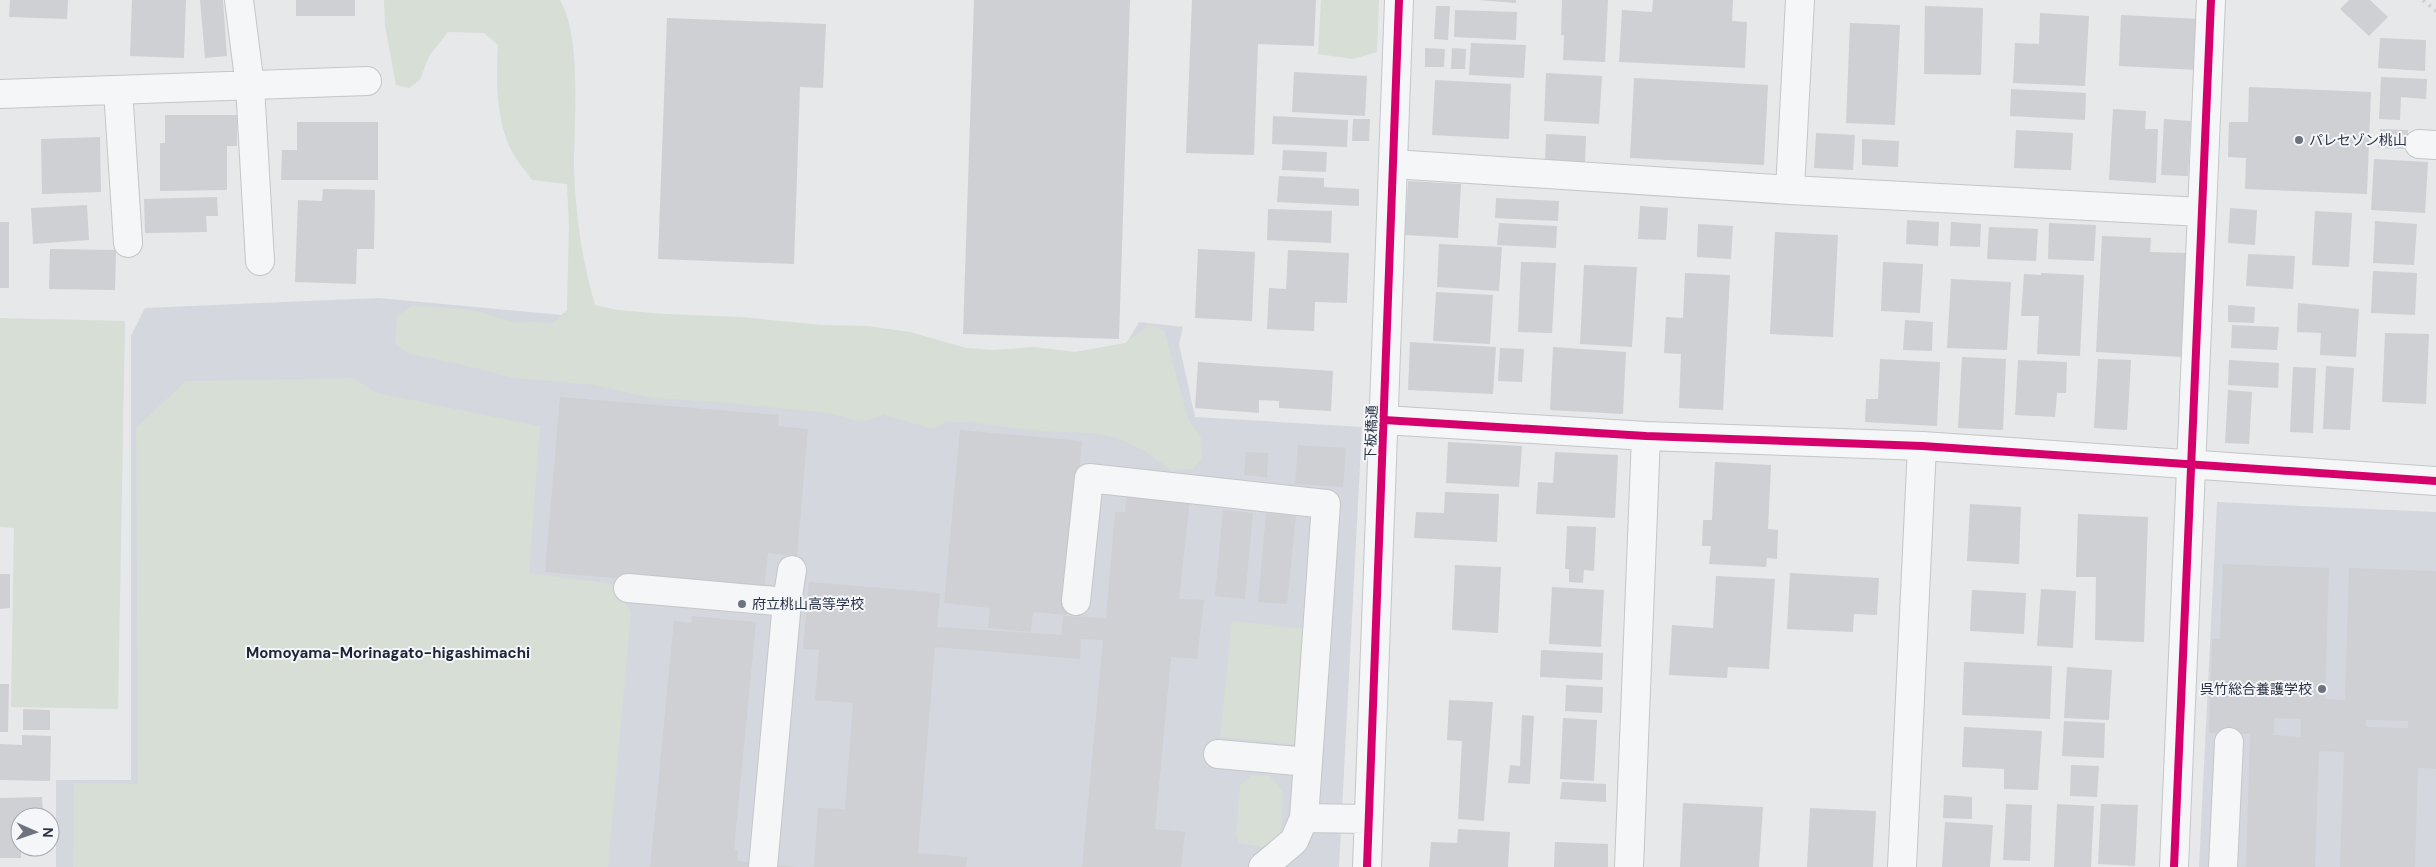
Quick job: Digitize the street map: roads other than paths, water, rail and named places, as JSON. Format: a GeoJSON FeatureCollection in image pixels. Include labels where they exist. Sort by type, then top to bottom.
{"type":"FeatureCollection","features":[{"type":"Feature","properties":{"kind":"street"},"geometry":{"type":"LineString","coordinates":[[239,0],[250,86],[260,261]]}},
{"type":"Feature","properties":{"kind":"street","name":"下板橋通"},"geometry":{"type":"LineString","coordinates":[[1367,867],[1399,0]]}},
{"type":"Feature","properties":{"kind":"street"},"geometry":{"type":"LineString","coordinates":[[1790,190],[1800,0]]}},
{"type":"Feature","properties":{"kind":"street"},"geometry":{"type":"LineString","coordinates":[[2174,867],[2211,0]]}},
{"type":"Feature","properties":{"kind":"street"},"geometry":{"type":"LineString","coordinates":[[0,94],[367,81]]}},
{"type":"Feature","properties":{"kind":"street"},"geometry":{"type":"LineString","coordinates":[[118,90],[128,243]]}},
{"type":"Feature","properties":{"kind":"street"},"geometry":{"type":"LineString","coordinates":[[1394,164],[1790,190],[2201,212]]}},
{"type":"Feature","properties":{"kind":"street"},"geometry":{"type":"LineString","coordinates":[[1384,420],[1646,436],[1922,446],[2436,481]]}},
{"type":"Feature","properties":{"kind":"street"},"geometry":{"type":"LineString","coordinates":[[1629,867],[1646,436]]}},
{"type":"Feature","properties":{"kind":"street"},"geometry":{"type":"LineString","coordinates":[[1902,867],[1922,446]]}},
{"type":"Feature","properties":{"kind":"street"},"geometry":{"type":"LineString","coordinates":[[1076,601],[1089,478],[1326,504],[1304,818],[1294,841],[1264,867]]}},
{"type":"Feature","properties":{"kind":"street"},"geometry":{"type":"LineString","coordinates":[[763,867],[787,602],[792,570]]}},
{"type":"Feature","properties":{"kind":"street"},"geometry":{"type":"LineString","coordinates":[[628,588],[787,602]]}},
{"type":"Feature","properties":{"kind":"street"},"geometry":{"type":"LineString","coordinates":[[2223,867],[2229,742]]}},
{"type":"Feature","properties":{"kind":"street"},"geometry":{"type":"LineString","coordinates":[[1218,754],[1308,762]]}},
{"type":"Feature","properties":{"kind":"street"},"geometry":{"type":"LineString","coordinates":[[1304,818],[1368,819]]}},
{"type":"Feature","properties":{"kind":"railway"},"geometry":{"type":"LineString","coordinates":[[2423,0],[2436,11]]}},
{"type":"Feature","properties":{"kind":"place","name":"パレセゾン桃山"},"geometry":{"type":"Point","coordinates":[2299,140]}},
{"type":"Feature","properties":{"kind":"place","name":"府立桃山高等学校"},"geometry":{"type":"Point","coordinates":[742,604]}},
{"type":"Feature","properties":{"kind":"place","name":"呉竹総合養護学校"},"geometry":{"type":"Point","coordinates":[2322,689]}},
{"type":"Feature","properties":{"kind":"district","name":"Momoyama-Morinagato-higashimachi"},"geometry":{"type":"Point","coordinates":[388,653]}}]}
